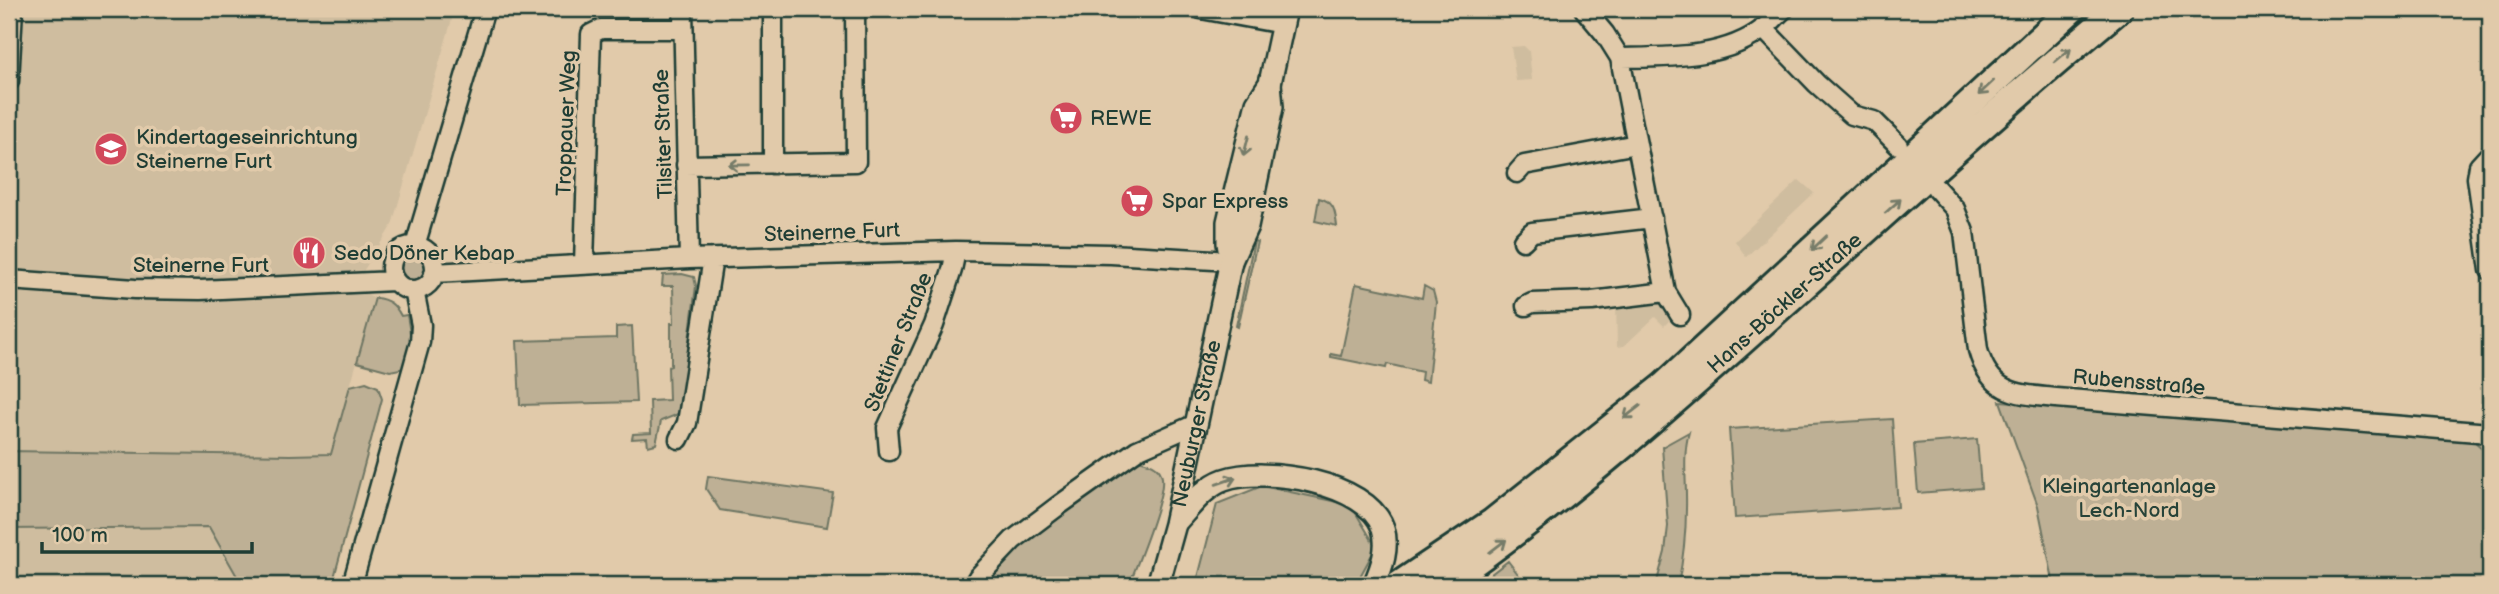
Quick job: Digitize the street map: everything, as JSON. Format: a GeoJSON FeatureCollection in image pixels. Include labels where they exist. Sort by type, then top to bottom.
{"type":"FeatureCollection","features":[{"type":"Feature","properties":{"kind":"main road","name":"Hans-Böckler-Straße"},"geometry":{"type":"LineString","coordinates":[[1398,585],[1493,522],[1664,386],[2072,9]]}},
{"type":"Feature","properties":{"kind":"main road","name":"Hans-Böckler-Straße"},"geometry":{"type":"LineString","coordinates":[[1442,585],[1499,546],[1673,403],[2013,97],[2119,9]]}},
{"type":"Feature","properties":{"kind":"street"},"geometry":{"type":"LineString","coordinates":[[9,81],[13,9]]}},
{"type":"Feature","properties":{"kind":"street"},"geometry":{"type":"LineString","coordinates":[[415,246],[485,9]]}},
{"type":"Feature","properties":{"kind":"street","name":"Tilsiter Straße"},"geometry":{"type":"LineString","coordinates":[[683,9],[689,258]]}},
{"type":"Feature","properties":{"kind":"street"},"geometry":{"type":"LineString","coordinates":[[773,9],[773,164]]}},
{"type":"Feature","properties":{"kind":"street"},"geometry":{"type":"LineString","coordinates":[[686,166],[856,162],[855,9]]}},
{"type":"Feature","properties":{"kind":"street"},"geometry":{"type":"LineString","coordinates":[[1201,9],[1284,16]]}},
{"type":"Feature","properties":{"kind":"street"},"geometry":{"type":"LineString","coordinates":[[1584,9],[1605,34],[1620,58],[1666,292],[1680,315]]}},
{"type":"Feature","properties":{"kind":"street"},"geometry":{"type":"LineString","coordinates":[[1620,58],[1658,57],[1712,51],[1730,46],[1763,28],[1784,9]]}},
{"type":"Feature","properties":{"kind":"street","name":"Neuburger Straße"},"geometry":{"type":"LineString","coordinates":[[1158,585],[1175,524],[1231,261],[1228,233],[1233,201],[1257,103],[1270,83],[1284,16]]}},
{"type":"Feature","properties":{"kind":"street"},"geometry":{"type":"LineString","coordinates":[[1763,28],[1843,107],[1853,115],[1874,121],[1898,145]]}},
{"type":"Feature","properties":{"kind":"street","name":"Troppauer Weg"},"geometry":{"type":"LineString","coordinates":[[584,264],[592,34],[601,29],[683,29]]}},
{"type":"Feature","properties":{"kind":"street"},"geometry":{"type":"LineString","coordinates":[[1517,173],[1524,165],[1637,144]]}},
{"type":"Feature","properties":{"kind":"street"},"geometry":{"type":"LineString","coordinates":[[2490,154],[2479,166],[2477,178],[2490,271]]}},
{"type":"Feature","properties":{"kind":"street","name":"Rubensstraße"},"geometry":{"type":"LineString","coordinates":[[1936,188],[1955,209],[1964,232],[1978,350],[1983,367],[1992,380],[2005,390],[2056,398],[2490,433]]}},
{"type":"Feature","properties":{"kind":"street"},"geometry":{"type":"LineString","coordinates":[[1523,241],[1532,232],[1652,218]]}},
{"type":"Feature","properties":{"kind":"street"},"geometry":{"type":"LineString","coordinates":[[352,585],[420,342],[421,325],[414,290],[425,286],[434,273],[431,256],[424,249],[415,246],[407,247],[395,255],[390,270],[394,281]]}},
{"type":"Feature","properties":{"kind":"street","name":"Steinerne Furt"},"geometry":{"type":"LineString","coordinates":[[434,273],[689,258],[956,251],[1111,254],[1231,261]]}},
{"type":"Feature","properties":{"kind":"street","name":"Stettiner Straße"},"geometry":{"type":"LineString","coordinates":[[889,451],[887,428],[934,325],[953,270],[956,251]]}},
{"type":"Feature","properties":{"kind":"street"},"geometry":{"type":"LineString","coordinates":[[679,439],[687,423],[713,258]]}},
{"type":"Feature","properties":{"kind":"street","name":"Steinerne Furt"},"geometry":{"type":"LineString","coordinates":[[9,281],[200,290],[394,281],[403,288],[414,290]]}},
{"type":"Feature","properties":{"kind":"street"},"geometry":{"type":"LineString","coordinates":[[1526,306],[1532,303],[1592,301],[1666,292]]}},
{"type":"Feature","properties":{"kind":"street"},"geometry":{"type":"LineString","coordinates":[[973,585],[1013,540],[1058,506],[1137,450],[1196,424]]}},
{"type":"Feature","properties":{"kind":"street"},"geometry":{"type":"LineString","coordinates":[[1175,524],[1209,488],[1223,481],[1257,476],[1315,483],[1359,499],[1376,516],[1382,527],[1385,554],[1374,585]]}},
{"type":"Feature","properties":{"kind":"shaded area"},"geometry":{"type":"Polygon","coordinates":[[[9,9],[455,9],[392,225],[364,270],[365,293],[375,298],[331,454],[316,455],[291,585],[9,585],[9,9]]]}},
{"type":"Feature","properties":{"kind":"shaded area"},"geometry":{"type":"Polygon","coordinates":[[[1524,46],[1529,51],[1532,80],[1516,81],[1511,47],[1524,46]]]}},
{"type":"Feature","properties":{"kind":"shaded area"},"geometry":{"type":"Polygon","coordinates":[[[1799,180],[1814,193],[1746,257],[1735,241],[1799,180]]]}},
{"type":"Feature","properties":{"kind":"shaded area"},"geometry":{"type":"Polygon","coordinates":[[[1659,300],[1672,318],[1664,326],[1655,317],[1624,346],[1617,347],[1616,303],[1659,300]]]}},
{"type":"Feature","properties":{"kind":"green space"},"geometry":{"type":"Polygon","coordinates":[[[1319,198],[1331,205],[1337,226],[1315,221],[1319,198]]]}},
{"type":"Feature","properties":{"kind":"green space"},"geometry":{"type":"Polygon","coordinates":[[[1254,241],[1257,242],[1238,327],[1236,326],[1254,241]]]}},
{"type":"Feature","properties":{"kind":"green space"},"geometry":{"type":"Polygon","coordinates":[[[413,250],[425,256],[431,268],[425,280],[413,286],[401,280],[395,268],[401,256],[413,250]]]}},
{"type":"Feature","properties":{"kind":"green space"},"geometry":{"type":"Polygon","coordinates":[[[682,274],[694,277],[696,286],[680,411],[661,421],[656,444],[648,446],[647,438],[632,439],[633,434],[651,433],[650,401],[669,400],[668,367],[671,366],[671,323],[674,323],[673,286],[662,286],[663,275],[682,274]]]}},
{"type":"Feature","properties":{"kind":"green space"},"geometry":{"type":"Polygon","coordinates":[[[1356,284],[1422,298],[1424,286],[1433,291],[1436,302],[1428,382],[1421,380],[1422,372],[1387,364],[1386,368],[1331,357],[1331,354],[1341,356],[1356,284]]]}},
{"type":"Feature","properties":{"kind":"green space"},"geometry":{"type":"Polygon","coordinates":[[[375,298],[391,303],[401,316],[407,315],[411,339],[405,368],[390,371],[357,362],[375,298]]]}},
{"type":"Feature","properties":{"kind":"green space"},"geometry":{"type":"Polygon","coordinates":[[[632,326],[636,402],[520,405],[517,341],[616,338],[616,327],[632,326]]]}},
{"type":"Feature","properties":{"kind":"green space"},"geometry":{"type":"Polygon","coordinates":[[[366,382],[378,387],[382,399],[332,585],[242,585],[209,527],[9,529],[9,451],[331,454],[350,386],[366,382]]]}},
{"type":"Feature","properties":{"kind":"green space","name":"Kleingartenanlage Lech-Nord"},"geometry":{"type":"Polygon","coordinates":[[[2000,401],[2272,420],[2455,436],[2475,442],[2490,455],[2490,585],[2054,585],[2038,506],[2000,401]]]}},
{"type":"Feature","properties":{"kind":"green space"},"geometry":{"type":"Polygon","coordinates":[[[1892,419],[1898,507],[1735,518],[1729,429],[1892,419]]]}},
{"type":"Feature","properties":{"kind":"green space"},"geometry":{"type":"Polygon","coordinates":[[[1689,432],[1685,460],[1685,537],[1678,585],[1656,585],[1665,552],[1668,526],[1662,447],[1689,432]]]}},
{"type":"Feature","properties":{"kind":"green space"},"geometry":{"type":"Polygon","coordinates":[[[1977,439],[1981,488],[1918,493],[1914,444],[1977,439]]]}},
{"type":"Feature","properties":{"kind":"green space"},"geometry":{"type":"Polygon","coordinates":[[[1137,460],[1159,470],[1162,487],[1150,531],[1129,585],[979,585],[1017,544],[1137,460]]]}},
{"type":"Feature","properties":{"kind":"green space"},"geometry":{"type":"Polygon","coordinates":[[[708,476],[833,493],[827,527],[720,510],[706,489],[708,476]]]}},
{"type":"Feature","properties":{"kind":"green space"},"geometry":{"type":"Polygon","coordinates":[[[1262,486],[1351,505],[1376,547],[1357,582],[1352,585],[1196,585],[1217,504],[1262,486]]]}},
{"type":"Feature","properties":{"kind":"green space"},"geometry":{"type":"Polygon","coordinates":[[[1508,561],[1521,578],[1511,585],[1492,585],[1486,578],[1508,561]]]}},
{"type":"Feature","properties":{"kind":"place","name":"REWE"},"geometry":{"type":"Point","coordinates":[1066,118]}},
{"type":"Feature","properties":{"kind":"place","name":"Kindertageseinrichtung Steinerne Furt"},"geometry":{"type":"Point","coordinates":[111,149]}},
{"type":"Feature","properties":{"kind":"place","name":"Spar Express"},"geometry":{"type":"Point","coordinates":[1137,201]}},
{"type":"Feature","properties":{"kind":"place","name":"Sedo Döner Kebap"},"geometry":{"type":"Point","coordinates":[309,253]}}]}
